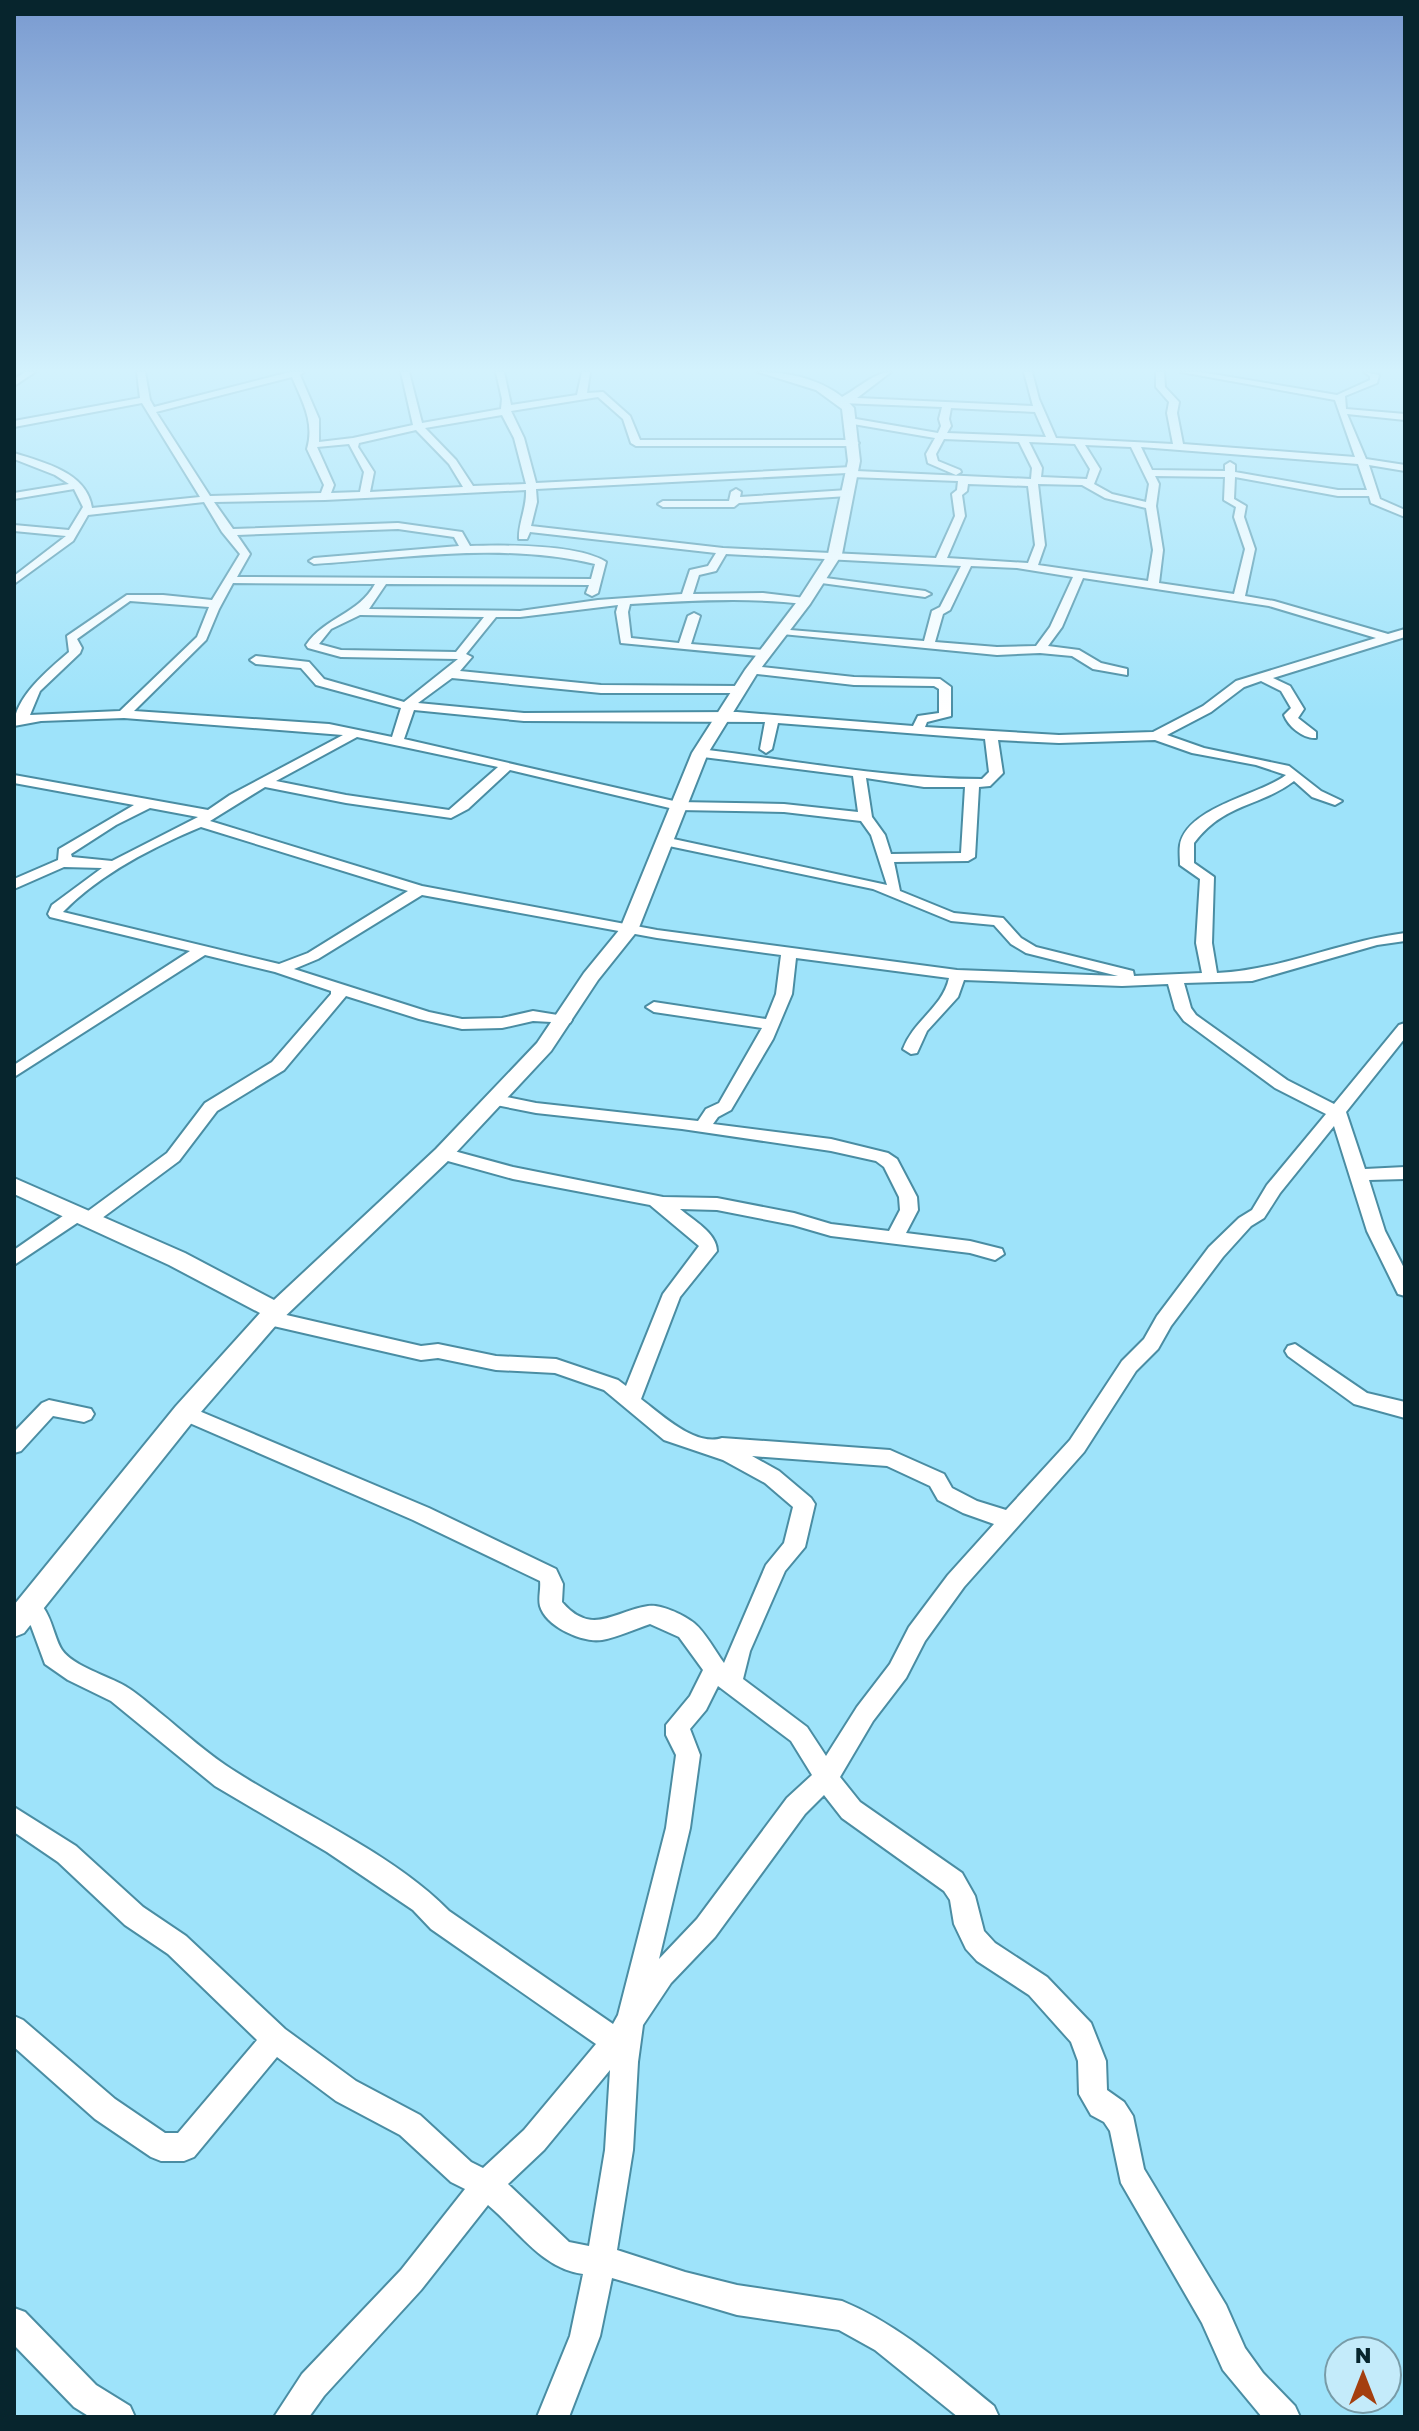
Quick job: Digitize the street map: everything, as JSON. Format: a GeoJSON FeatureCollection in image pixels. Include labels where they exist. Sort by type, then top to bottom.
{"type":"FeatureCollection","features":[{"type":"Feature","properties":{"kind":"street"},"geometry":{"type":"LineString","coordinates":[[14,496],[76,485]]}},
{"type":"Feature","properties":{"kind":"street"},"geometry":{"type":"LineString","coordinates":[[14,581],[73,533],[87,512],[87,501],[79,485]]}},
{"type":"Feature","properties":{"kind":"street"},"geometry":{"type":"LineString","coordinates":[[124,714],[193,648],[207,628],[216,604],[245,554],[198,485]]}},
{"type":"Feature","properties":{"kind":"street"},"geometry":{"type":"LineString","coordinates":[[325,497],[329,485]]}},
{"type":"Feature","properties":{"kind":"street"},"geometry":{"type":"LineString","coordinates":[[364,495],[366,485]]}},
{"type":"Feature","properties":{"kind":"street"},"geometry":{"type":"LineString","coordinates":[[87,512],[206,499],[325,497],[522,485]]}},
{"type":"Feature","properties":{"kind":"street"},"geometry":{"type":"LineString","coordinates":[[521,549],[532,502],[531,485]]}},
{"type":"Feature","properties":{"kind":"street"},"geometry":{"type":"LineString","coordinates":[[660,485],[664,517]]}},
{"type":"Feature","properties":{"kind":"street"},"geometry":{"type":"LineString","coordinates":[[663,504],[734,504],[737,485]]}},
{"type":"Feature","properties":{"kind":"street"},"geometry":{"type":"LineString","coordinates":[[735,500],[815,485]]}},
{"type":"Feature","properties":{"kind":"street"},"geometry":{"type":"LineString","coordinates":[[616,2042],[440,1920],[422,1901],[336,1844],[224,1778],[119,1694],[76,1673],[53,1657],[41,1621],[21,1616],[185,1413],[272,1315],[497,1100],[564,1020],[591,977],[629,930],[700,753],[739,690],[805,601],[835,554],[849,485]]}},
{"type":"Feature","properties":{"kind":"street"},"geometry":{"type":"LineString","coordinates":[[941,560],[960,516],[957,494],[962,491],[963,485]]}},
{"type":"Feature","properties":{"kind":"street"},"geometry":{"type":"LineString","coordinates":[[1032,567],[1040,545],[1034,485]]}},
{"type":"Feature","properties":{"kind":"street"},"geometry":{"type":"LineString","coordinates":[[1089,485],[1114,499],[1151,506]]}},
{"type":"Feature","properties":{"kind":"street"},"geometry":{"type":"LineString","coordinates":[[1152,485],[1151,506],[1158,550],[1153,585]]}},
{"type":"Feature","properties":{"kind":"street"},"geometry":{"type":"LineString","coordinates":[[1231,485],[1229,500],[1241,506],[1239,517],[1250,549],[1239,598]]}},
{"type":"Feature","properties":{"kind":"street"},"geometry":{"type":"LineString","coordinates":[[1295,485],[1325,491],[1374,493]]}},
{"type":"Feature","properties":{"kind":"street"},"geometry":{"type":"LineString","coordinates":[[1371,485],[1375,501],[1405,514]]}},
{"type":"Feature","properties":{"kind":"street"},"geometry":{"type":"LineString","coordinates":[[227,532],[398,526],[458,534],[466,549],[484,560]]}},
{"type":"Feature","properties":{"kind":"street"},"geometry":{"type":"LineString","coordinates":[[14,528],[73,533]]}},
{"type":"Feature","properties":{"kind":"street"},"geometry":{"type":"LineString","coordinates":[[524,528],[723,551],[835,554],[1032,567],[1239,598],[1311,613],[1405,645]]}},
{"type":"Feature","properties":{"kind":"street"},"geometry":{"type":"LineString","coordinates":[[314,561],[466,549]]}},
{"type":"Feature","properties":{"kind":"street"},"geometry":{"type":"LineString","coordinates":[[469,582],[484,560],[521,549],[563,553],[601,562],[587,604]]}},
{"type":"Feature","properties":{"kind":"street"},"geometry":{"type":"LineString","coordinates":[[686,598],[694,572],[712,569],[723,551]]}},
{"type":"Feature","properties":{"kind":"street"},"geometry":{"type":"LineString","coordinates":[[929,643],[938,611],[944,610],[968,562]]}},
{"type":"Feature","properties":{"kind":"street"},"geometry":{"type":"LineString","coordinates":[[1040,649],[1056,627],[1079,575]]}},
{"type":"Feature","properties":{"kind":"street"},"geometry":{"type":"LineString","coordinates":[[231,580],[596,582]]}},
{"type":"Feature","properties":{"kind":"street"},"geometry":{"type":"LineString","coordinates":[[818,580],[925,594]]}},
{"type":"Feature","properties":{"kind":"street"},"geometry":{"type":"LineString","coordinates":[[382,581],[374,599],[361,612],[323,629],[312,645],[321,650],[340,652],[459,655],[466,659],[406,706]]}},
{"type":"Feature","properties":{"kind":"street"},"geometry":{"type":"LineString","coordinates":[[361,612],[492,615],[539,612],[587,604],[737,596],[805,601]]}},
{"type":"Feature","properties":{"kind":"street"},"geometry":{"type":"LineString","coordinates":[[216,604],[138,597],[119,602],[71,638],[76,648],[74,653],[34,690],[18,721],[124,714],[318,727],[508,765],[622,795],[678,806],[784,808],[865,817]]}},
{"type":"Feature","properties":{"kind":"street"},"geometry":{"type":"LineString","coordinates":[[625,602],[625,641],[684,646],[854,681],[936,682],[945,687],[945,716],[922,719],[918,730]]}},
{"type":"Feature","properties":{"kind":"street"},"geometry":{"type":"LineString","coordinates":[[459,655],[492,615]]}},
{"type":"Feature","properties":{"kind":"street"},"geometry":{"type":"LineString","coordinates":[[684,646],[694,616]]}},
{"type":"Feature","properties":{"kind":"street"},"geometry":{"type":"LineString","coordinates":[[782,631],[997,651],[1040,649],[1075,653],[1097,666],[1123,672]]}},
{"type":"Feature","properties":{"kind":"street"},"geometry":{"type":"LineString","coordinates":[[256,660],[305,665],[320,682],[406,706],[524,717],[772,719],[1059,739],[1166,734],[1240,684],[1405,633]]}},
{"type":"Feature","properties":{"kind":"street"},"geometry":{"type":"LineString","coordinates":[[449,674],[601,689],[739,690]]}},
{"type":"Feature","properties":{"kind":"street"},"geometry":{"type":"LineString","coordinates":[[1262,677],[1286,689],[1298,709],[1290,715],[1292,720],[1311,735]]}},
{"type":"Feature","properties":{"kind":"street"},"geometry":{"type":"LineString","coordinates":[[396,742],[408,712],[406,706]]}},
{"type":"Feature","properties":{"kind":"street"},"geometry":{"type":"LineString","coordinates":[[766,749],[772,719]]}},
{"type":"Feature","properties":{"kind":"street"},"geometry":{"type":"LineString","coordinates":[[355,733],[114,866],[57,908],[55,914],[280,969],[425,1016],[462,1024],[502,1023],[533,1016],[564,1020]]}},
{"type":"Feature","properties":{"kind":"street"},"geometry":{"type":"LineString","coordinates":[[700,753],[924,783],[972,784],[985,783],[996,773],[991,736]]}},
{"type":"Feature","properties":{"kind":"street"},"geometry":{"type":"LineString","coordinates":[[1156,736],[1208,753],[1236,755],[1294,774],[1309,791],[1335,801]]}},
{"type":"Feature","properties":{"kind":"street"},"geometry":{"type":"LineString","coordinates":[[742,758],[766,749],[782,751],[790,763]]}},
{"type":"Feature","properties":{"kind":"street"},"geometry":{"type":"LineString","coordinates":[[266,783],[346,799],[451,814],[508,765]]}},
{"type":"Feature","properties":{"kind":"street"},"geometry":{"type":"LineString","coordinates":[[859,774],[865,817],[878,835],[894,884],[893,892]]}},
{"type":"Feature","properties":{"kind":"street"},"geometry":{"type":"LineString","coordinates":[[1211,979],[1204,943],[1207,877],[1187,865],[1187,843],[1205,822],[1226,808],[1280,787],[1294,774]]}},
{"type":"Feature","properties":{"kind":"street"},"geometry":{"type":"LineString","coordinates":[[14,779],[149,803],[205,818],[257,842],[420,890],[629,930],[957,975],[1211,979],[1272,972],[1376,941],[1405,937]]}},
{"type":"Feature","properties":{"kind":"street"},"geometry":{"type":"LineString","coordinates":[[885,858],[968,857],[972,784]]}},
{"type":"Feature","properties":{"kind":"street"},"geometry":{"type":"LineString","coordinates":[[65,861],[64,852],[111,822],[149,803]]}},
{"type":"Feature","properties":{"kind":"street"},"geometry":{"type":"LineString","coordinates":[[664,841],[893,892],[943,914],[998,921],[1022,946],[1031,950],[1169,980]]}},
{"type":"Feature","properties":{"kind":"street"},"geometry":{"type":"LineString","coordinates":[[14,885],[65,861],[114,866]]}},
{"type":"Feature","properties":{"kind":"street"},"geometry":{"type":"LineString","coordinates":[[280,969],[313,956],[420,890]]}},
{"type":"Feature","properties":{"kind":"street"},"geometry":{"type":"LineString","coordinates":[[14,1072],[201,951]]}},
{"type":"Feature","properties":{"kind":"street"},"geometry":{"type":"LineString","coordinates":[[703,1127],[712,1113],[725,1106],[765,1039],[784,994],[789,951]]}},
{"type":"Feature","properties":{"kind":"street"},"geometry":{"type":"LineString","coordinates":[[911,1049],[917,1031],[954,993],[957,975]]}},
{"type":"Feature","properties":{"kind":"street"},"geometry":{"type":"LineString","coordinates":[[1169,980],[1190,1018],[1281,1084],[1338,1113],[1376,1231],[1399,1265],[1405,1289]]}},
{"type":"Feature","properties":{"kind":"street"},"geometry":{"type":"LineString","coordinates":[[14,1259],[173,1157],[211,1107],[278,1066],[339,995],[338,988]]}},
{"type":"Feature","properties":{"kind":"street"},"geometry":{"type":"LineString","coordinates":[[654,1007],[769,1024]]}},
{"type":"Feature","properties":{"kind":"street"},"geometry":{"type":"LineString","coordinates":[[290,2417],[313,2385],[411,2280],[486,2185],[534,2140],[616,2042],[662,1974],[712,1921],[796,1806],[827,1777],[865,1714],[898,1671],[917,1634],[956,1581],[1077,1446],[1123,1373],[1151,1344],[1164,1321],[1216,1252],[1245,1222],[1258,1214],[1273,1189],[1405,1028]]}},
{"type":"Feature","properties":{"kind":"street"},"geometry":{"type":"LineString","coordinates":[[497,1100],[536,1108],[831,1145],[882,1157],[891,1163],[908,1197],[909,1210],[895,1237]]}},
{"type":"Feature","properties":{"kind":"street"},"geometry":{"type":"LineString","coordinates":[[443,1154],[513,1173],[663,1203],[717,1204],[831,1230],[970,1247],[995,1254]]}},
{"type":"Feature","properties":{"kind":"street"},"geometry":{"type":"LineString","coordinates":[[1359,1175],[1405,1173]]}},
{"type":"Feature","properties":{"kind":"street"},"geometry":{"type":"LineString","coordinates":[[14,1185],[177,1259],[272,1315],[421,1353],[438,1351],[496,1363],[556,1366],[611,1385],[671,1434],[730,1454],[772,1477],[804,1504],[794,1547],[777,1565],[739,1651],[723,1675],[678,1725],[678,1735],[688,1755],[678,1828],[631,2018],[624,2062],[615,2186],[585,2336],[553,2417]]}},
{"type":"Feature","properties":{"kind":"street"},"geometry":{"type":"LineString","coordinates":[[631,1400],[672,1294],[708,1251],[706,1241],[679,1221],[663,1203]]}},
{"type":"Feature","properties":{"kind":"street"},"geometry":{"type":"LineString","coordinates":[[1295,1351],[1361,1399],[1405,1410]]}},
{"type":"Feature","properties":{"kind":"street"},"geometry":{"type":"LineString","coordinates":[[14,1445],[49,1408],[84,1414]]}},
{"type":"Feature","properties":{"kind":"street"},"geometry":{"type":"LineString","coordinates":[[185,1413],[255,1446],[423,1515],[486,1548],[548,1575],[552,1584],[551,1605],[562,1618],[581,1628],[600,1631],[650,1615],[687,1630],[723,1675],[748,1698],[799,1734],[851,1810],[953,1882],[962,1896],[967,1924],[975,1940],[986,1952],[1038,1986],[1081,2033],[1092,2061],[1093,2094],[1101,2105],[1114,2112],[1123,2126],[1131,2173],[1215,2316],[1222,2339],[1240,2369],[1284,2417]]}},
{"type":"Feature","properties":{"kind":"street"},"geometry":{"type":"LineString","coordinates":[[696,1445],[890,1458],[937,1480],[945,1494],[970,1507],[1009,1520]]}},
{"type":"Feature","properties":{"kind":"street"},"geometry":{"type":"LineString","coordinates":[[14,1818],[67,1854],[134,1916],[177,1945],[275,2039],[346,2091],[410,2125],[461,2172],[486,2185],[559,2252],[571,2258],[623,2265],[685,2287],[737,2300],[842,2316],[886,2339],[983,2417]]}},
{"type":"Feature","properties":{"kind":"street"},"geometry":{"type":"LineString","coordinates":[[14,2029],[105,2109],[161,2147],[184,2147],[275,2039]]}},
{"type":"Feature","properties":{"kind":"street"},"geometry":{"type":"LineString","coordinates":[[14,2323],[85,2396],[119,2417]]}}]}
